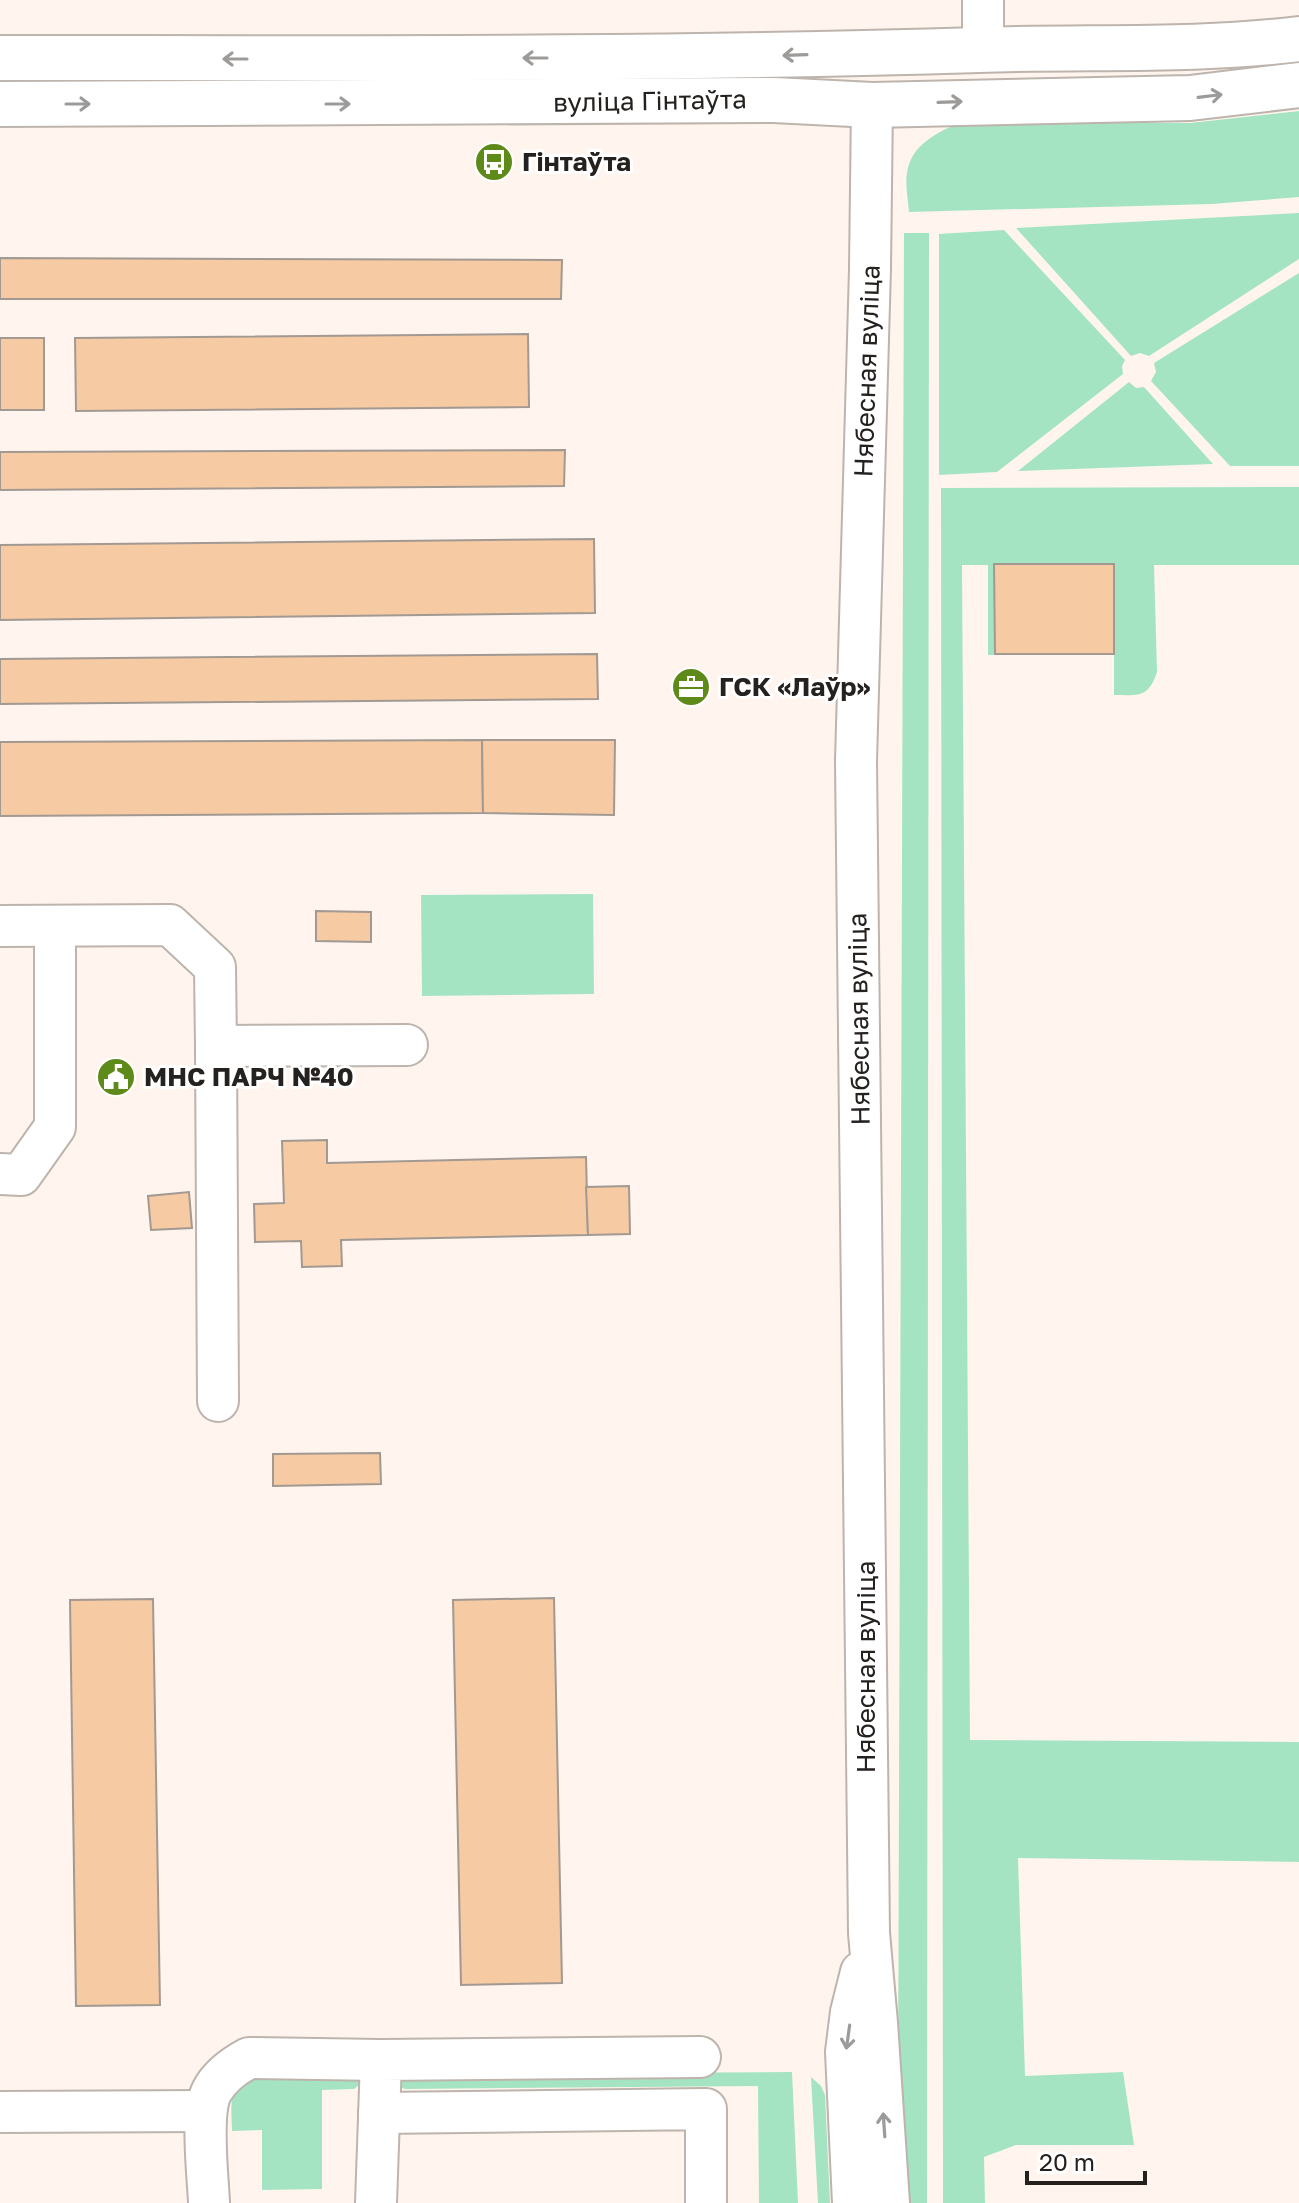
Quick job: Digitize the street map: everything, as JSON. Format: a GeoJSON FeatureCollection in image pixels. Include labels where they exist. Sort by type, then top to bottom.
{"type":"FeatureCollection","features":[{"type":"Feature","properties":{"kind":"main road","name":"вуліца Гінтаўта"},"geometry":{"type":"LineString","coordinates":[[0,58],[752,56],[1245,45],[1299,39]]}},
{"type":"Feature","properties":{"kind":"main road"},"geometry":{"type":"LineString","coordinates":[[872,105],[873,53]]}},
{"type":"Feature","properties":{"kind":"main road","name":"вуліца Гінтаўта"},"geometry":{"type":"LineString","coordinates":[[0,104],[774,100],[872,105],[1190,98],[1299,85]]}},
{"type":"Feature","properties":{"kind":"street"},"geometry":{"type":"LineString","coordinates":[[983,0],[983,50]]}},
{"type":"Feature","properties":{"kind":"street","name":"Нябесная вуліца"},"geometry":{"type":"LineString","coordinates":[[872,105],[856,761],[869,1933],[889,2203]]}},
{"type":"Feature","properties":{"kind":"street"},"geometry":{"type":"LineString","coordinates":[[0,926],[170,925],[215,967],[218,1401]]}},
{"type":"Feature","properties":{"kind":"street"},"geometry":{"type":"LineString","coordinates":[[0,1174],[21,1175],[55,1127],[55,926]]}},
{"type":"Feature","properties":{"kind":"street"},"geometry":{"type":"LineString","coordinates":[[216,1046],[407,1045]]}},
{"type":"Feature","properties":{"kind":"street","name":"Нябесная вуліца"},"geometry":{"type":"LineString","coordinates":[[853,2203],[846,2052],[851,2012],[869,1933]]}},
{"type":"Feature","properties":{"kind":"street"},"geometry":{"type":"LineString","coordinates":[[209,2203],[205,2111],[211,2091],[230,2069],[249,2058],[700,2057]]}},
{"type":"Feature","properties":{"kind":"street"},"geometry":{"type":"LineString","coordinates":[[376,2203],[381,2060]]}},
{"type":"Feature","properties":{"kind":"street"},"geometry":{"type":"LineString","coordinates":[[379,2113],[706,2109],[706,2203]]}},
{"type":"Feature","properties":{"kind":"street"},"geometry":{"type":"LineString","coordinates":[[0,2112],[205,2111]]}},
{"type":"Feature","properties":{"kind":"green space"},"geometry":{"type":"Polygon","coordinates":[[[1299,111],[1299,197],[1212,204],[909,212],[906,178],[914,154],[927,140],[962,122],[1190,123],[1299,111]]]}},
{"type":"Feature","properties":{"kind":"green space"},"geometry":{"type":"Polygon","coordinates":[[[1299,213],[1299,259],[1149,356],[1140,353],[1131,356],[1016,228],[1299,213]]]}},
{"type":"Feature","properties":{"kind":"green space"},"geometry":{"type":"Polygon","coordinates":[[[1004,230],[1125,360],[1123,374],[997,472],[939,475],[939,234],[1004,230]]]}},
{"type":"Feature","properties":{"kind":"green space"},"geometry":{"type":"Polygon","coordinates":[[[904,233],[929,233],[927,2203],[903,2203],[898,2105],[904,233]]]}},
{"type":"Feature","properties":{"kind":"green space"},"geometry":{"type":"Polygon","coordinates":[[[1299,273],[1299,466],[1230,466],[1151,381],[1156,372],[1154,363],[1299,273]]]}},
{"type":"Feature","properties":{"kind":"green space"},"geometry":{"type":"Polygon","coordinates":[[[1129,382],[1136,388],[1144,387],[1213,464],[1018,471],[1129,382]]]}},
{"type":"Feature","properties":{"kind":"green space"},"geometry":{"type":"Polygon","coordinates":[[[1299,487],[1299,565],[1154,565],[1157,672],[1150,687],[1141,694],[1114,695],[1114,654],[988,655],[988,565],[962,565],[970,1740],[1299,1742],[1299,1862],[1018,1858],[1025,2076],[1123,2072],[1134,2145],[1016,2145],[984,2157],[985,2203],[943,2203],[941,488],[1299,487]]]}},
{"type":"Feature","properties":{"kind":"green space"},"geometry":{"type":"Polygon","coordinates":[[[593,894],[594,994],[422,996],[421,895],[593,894]]]}},
{"type":"Feature","properties":{"kind":"green space"},"geometry":{"type":"Polygon","coordinates":[[[792,2072],[798,2203],[759,2203],[758,2086],[405,2089],[400,2087],[398,2079],[404,2074],[792,2072]]]}},
{"type":"Feature","properties":{"kind":"green space"},"geometry":{"type":"Polygon","coordinates":[[[254,2077],[359,2077],[360,2084],[354,2089],[322,2090],[322,2189],[262,2190],[262,2130],[232,2131],[234,2093],[240,2085],[254,2077]]]}},
{"type":"Feature","properties":{"kind":"green space"},"geometry":{"type":"Polygon","coordinates":[[[811,2077],[825,2095],[830,2203],[818,2203],[811,2077]]]}},
{"type":"Feature","properties":{"kind":"building"},"geometry":{"type":"Polygon","coordinates":[[[0,258],[562,260],[561,299],[0,299],[0,258]]]}},
{"type":"Feature","properties":{"kind":"building"},"geometry":{"type":"Polygon","coordinates":[[[528,334],[529,407],[76,411],[75,338],[528,334]]]}},
{"type":"Feature","properties":{"kind":"building"},"geometry":{"type":"Polygon","coordinates":[[[0,338],[44,338],[44,410],[0,410],[0,338]]]}},
{"type":"Feature","properties":{"kind":"building"},"geometry":{"type":"Polygon","coordinates":[[[565,450],[564,486],[0,490],[0,452],[565,450]]]}},
{"type":"Feature","properties":{"kind":"building"},"geometry":{"type":"Polygon","coordinates":[[[594,539],[595,613],[0,620],[0,545],[594,539]]]}},
{"type":"Feature","properties":{"kind":"building"},"geometry":{"type":"Polygon","coordinates":[[[994,564],[1114,564],[1114,654],[995,654],[994,564]]]}},
{"type":"Feature","properties":{"kind":"building"},"geometry":{"type":"Polygon","coordinates":[[[597,654],[598,699],[0,704],[0,659],[597,654]]]}},
{"type":"Feature","properties":{"kind":"building"},"geometry":{"type":"Polygon","coordinates":[[[482,740],[483,813],[0,816],[0,742],[482,740]]]}},
{"type":"Feature","properties":{"kind":"building"},"geometry":{"type":"Polygon","coordinates":[[[482,740],[615,740],[614,815],[483,813],[482,740]]]}},
{"type":"Feature","properties":{"kind":"building"},"geometry":{"type":"Polygon","coordinates":[[[316,911],[371,912],[371,942],[316,941],[316,911]]]}},
{"type":"Feature","properties":{"kind":"building"},"geometry":{"type":"Polygon","coordinates":[[[327,1140],[327,1163],[586,1157],[588,1235],[341,1240],[342,1266],[302,1267],[301,1241],[255,1242],[254,1204],[284,1203],[282,1141],[327,1140]]]}},
{"type":"Feature","properties":{"kind":"building"},"geometry":{"type":"Polygon","coordinates":[[[629,1186],[630,1234],[588,1235],[586,1187],[629,1186]]]}},
{"type":"Feature","properties":{"kind":"building"},"geometry":{"type":"Polygon","coordinates":[[[189,1192],[192,1228],[151,1230],[148,1196],[189,1192]]]}},
{"type":"Feature","properties":{"kind":"building"},"geometry":{"type":"Polygon","coordinates":[[[380,1453],[381,1484],[273,1486],[273,1454],[380,1453]]]}},
{"type":"Feature","properties":{"kind":"building"},"geometry":{"type":"Polygon","coordinates":[[[554,1598],[562,1983],[461,1985],[453,1600],[554,1598]]]}},
{"type":"Feature","properties":{"kind":"building"},"geometry":{"type":"Polygon","coordinates":[[[153,1599],[160,2005],[76,2006],[70,1600],[153,1599]]]}},
{"type":"Feature","properties":{"kind":"place","name":"Гінтаўта"},"geometry":{"type":"Point","coordinates":[494,162]}},
{"type":"Feature","properties":{"kind":"place","name":"ГСК «Лаўр»"},"geometry":{"type":"Point","coordinates":[691,687]}},
{"type":"Feature","properties":{"kind":"place","name":"МНС ПАРЧ №40"},"geometry":{"type":"Point","coordinates":[116,1077]}}]}
